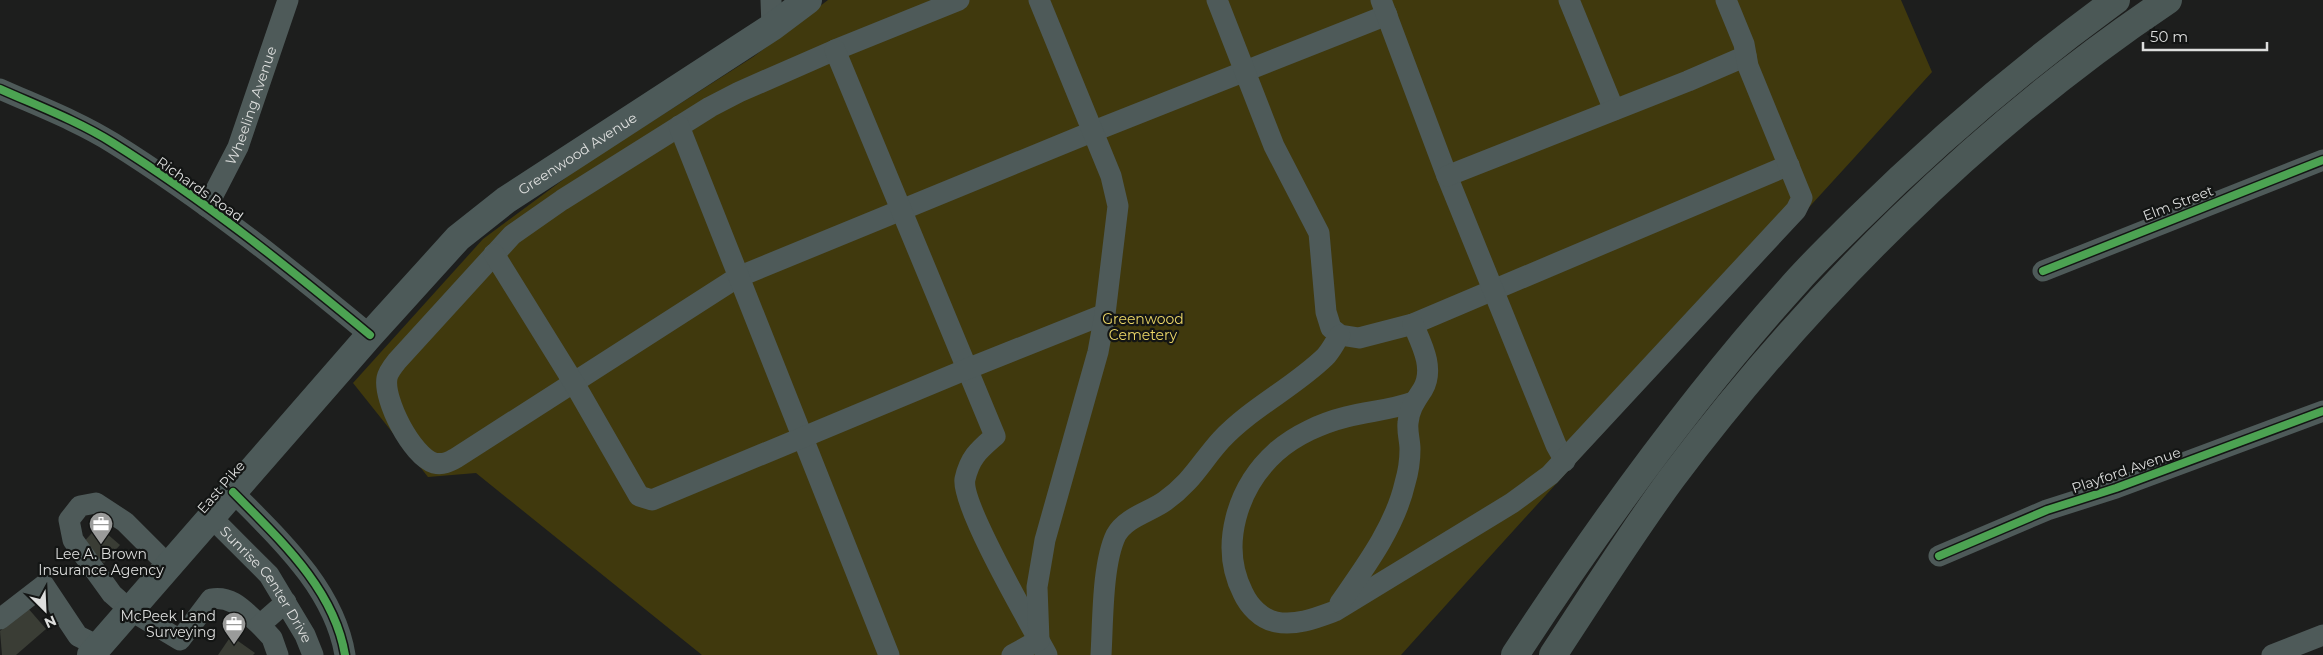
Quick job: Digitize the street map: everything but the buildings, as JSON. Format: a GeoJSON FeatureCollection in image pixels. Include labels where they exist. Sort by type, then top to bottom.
{"type":"FeatureCollection","features":[{"type":"Feature","properties":{"kind":"highway"},"geometry":{"type":"LineString","coordinates":[[1515,655],[1567,576],[1644,466],[1704,390],[1800,278],[1888,190],[1968,117],[2046,51],[2116,0]]}},
{"type":"Feature","properties":{"kind":"highway"},"geometry":{"type":"LineString","coordinates":[[1553,655],[1672,478],[1752,379],[1831,290],[1910,209],[1980,146],[2055,84],[2168,0]]}},
{"type":"Feature","properties":{"kind":"main road","name":"Greenwood Avenue"},"geometry":{"type":"LineString","coordinates":[[370,335],[458,238],[506,200],[772,27],[808,0]]}},
{"type":"Feature","properties":{"kind":"main road","name":"East Pike"},"geometry":{"type":"LineString","coordinates":[[94,651],[370,335]]}},
{"type":"Feature","properties":{"kind":"street","name":"Wheeling Avenue"},"geometry":{"type":"LineString","coordinates":[[207,207],[238,146],[288,0]]}},
{"type":"Feature","properties":{"kind":"street"},"geometry":{"type":"LineString","coordinates":[[771,0],[772,27]]}},
{"type":"Feature","properties":{"kind":"street"},"geometry":{"type":"LineString","coordinates":[[959,0],[835,50],[739,92],[679,126],[562,200],[512,235],[397,361],[387,376],[390,402],[410,441],[425,458],[436,463],[446,463],[738,277],[1245,71],[1384,8],[1492,289],[1556,445],[1565,462]]}},
{"type":"Feature","properties":{"kind":"street"},"geometry":{"type":"LineString","coordinates":[[1039,0],[1112,176],[1118,206],[1105,314],[1098,352],[1045,540],[1037,587],[1043,648]]}},
{"type":"Feature","properties":{"kind":"street"},"geometry":{"type":"LineString","coordinates":[[1217,0],[1274,146],[1311,212],[1320,233],[1326,312],[1331,328],[1340,335],[1359,338],[1413,324],[1789,165]]}},
{"type":"Feature","properties":{"kind":"street"},"geometry":{"type":"LineString","coordinates":[[1569,0],[1614,110]]}},
{"type":"Feature","properties":{"kind":"street"},"geometry":{"type":"LineString","coordinates":[[1413,402],[1392,410],[1346,417],[1294,439],[1275,453],[1258,473],[1245,494],[1236,514],[1231,559],[1237,581],[1247,601],[1258,613],[1274,622],[1290,623],[1312,619],[1335,611],[1512,503],[1565,462],[1796,210],[1802,198],[1748,66],[1726,0]]}},
{"type":"Feature","properties":{"kind":"street"},"geometry":{"type":"LineString","coordinates":[[835,50],[995,436],[973,456],[965,481],[968,499],[1011,590],[1043,648]]}},
{"type":"Feature","properties":{"kind":"street"},"geometry":{"type":"LineString","coordinates":[[1447,176],[1688,82],[1746,56]]}},
{"type":"Feature","properties":{"kind":"street","name":"Richards Road"},"geometry":{"type":"LineString","coordinates":[[0,89],[51,111],[112,143],[207,207],[370,335]]}},
{"type":"Feature","properties":{"kind":"street"},"geometry":{"type":"LineString","coordinates":[[679,126],[889,655]]}},
{"type":"Feature","properties":{"kind":"street","name":"Elm Street"},"geometry":{"type":"LineString","coordinates":[[2043,271],[2323,160]]}},
{"type":"Feature","properties":{"kind":"street"},"geometry":{"type":"LineString","coordinates":[[494,254],[574,383],[639,496],[652,500],[967,368],[1105,314]]}},
{"type":"Feature","properties":{"kind":"street"},"geometry":{"type":"LineString","coordinates":[[1335,611],[1377,548],[1405,484],[1410,450],[1408,424],[1413,402],[1424,387],[1428,373],[1425,354],[1413,324]]}},
{"type":"Feature","properties":{"kind":"street"},"geometry":{"type":"LineString","coordinates":[[1101,655],[1104,595],[1110,554],[1117,534],[1136,516],[1164,502],[1191,480],[1221,440],[1255,408],[1321,360],[1340,335]]}},
{"type":"Feature","properties":{"kind":"street","name":"Playford Avenue"},"geometry":{"type":"LineString","coordinates":[[1939,556],[2047,510],[2116,488],[2323,411]]}},
{"type":"Feature","properties":{"kind":"street"},"geometry":{"type":"LineString","coordinates":[[233,492],[282,541],[316,585],[334,620],[345,655]]}},
{"type":"Feature","properties":{"kind":"street"},"geometry":{"type":"LineString","coordinates":[[169,566],[125,522],[96,503],[80,506],[69,520],[73,540],[112,594],[130,610],[180,640],[211,599],[221,597],[229,599],[260,625],[272,638],[278,655]]}},
{"type":"Feature","properties":{"kind":"street","name":"Sunrise Center Drive"},"geometry":{"type":"LineString","coordinates":[[212,517],[269,575],[286,602],[313,655]]}},
{"type":"Feature","properties":{"kind":"street"},"geometry":{"type":"LineString","coordinates":[[0,619],[44,585],[78,636],[94,651]]}},
{"type":"Feature","properties":{"kind":"street"},"geometry":{"type":"LineString","coordinates":[[1011,590],[1037,587]]}},
{"type":"Feature","properties":{"kind":"street"},"geometry":{"type":"LineString","coordinates":[[260,625],[286,602]]}},
{"type":"Feature","properties":{"kind":"street"},"geometry":{"type":"LineString","coordinates":[[2272,655],[2323,635]]}},
{"type":"Feature","properties":{"kind":"street"},"geometry":{"type":"LineString","coordinates":[[1012,655],[1043,648]]}},
{"type":"Feature","properties":{"kind":"green space","name":"Greenwood Cemetery"},"geometry":{"type":"Polygon","coordinates":[[[828,0],[1901,0],[1932,72],[1401,655],[702,655],[476,473],[428,477],[353,383],[483,239],[579,168],[753,57],[828,0]]]}},
{"type":"Feature","properties":{"kind":"cycle path"},"geometry":{"type":"LineString","coordinates":[[0,89],[86,128],[147,165],[245,235],[370,335]]}},
{"type":"Feature","properties":{"kind":"cycle path"},"geometry":{"type":"LineString","coordinates":[[2043,271],[2323,160]]}},
{"type":"Feature","properties":{"kind":"cycle path"},"geometry":{"type":"LineString","coordinates":[[1939,556],[2047,510],[2116,488],[2323,411]]}},
{"type":"Feature","properties":{"kind":"cycle path"},"geometry":{"type":"LineString","coordinates":[[233,492],[285,546],[317,586],[339,631],[345,655]]}},
{"type":"Feature","properties":{"kind":"place","name":"Lee A. Brown Insurance Agency"},"geometry":{"type":"Point","coordinates":[101,545]}},
{"type":"Feature","properties":{"kind":"place","name":"McPeek Land Surveying"},"geometry":{"type":"Point","coordinates":[234,645]}}]}
